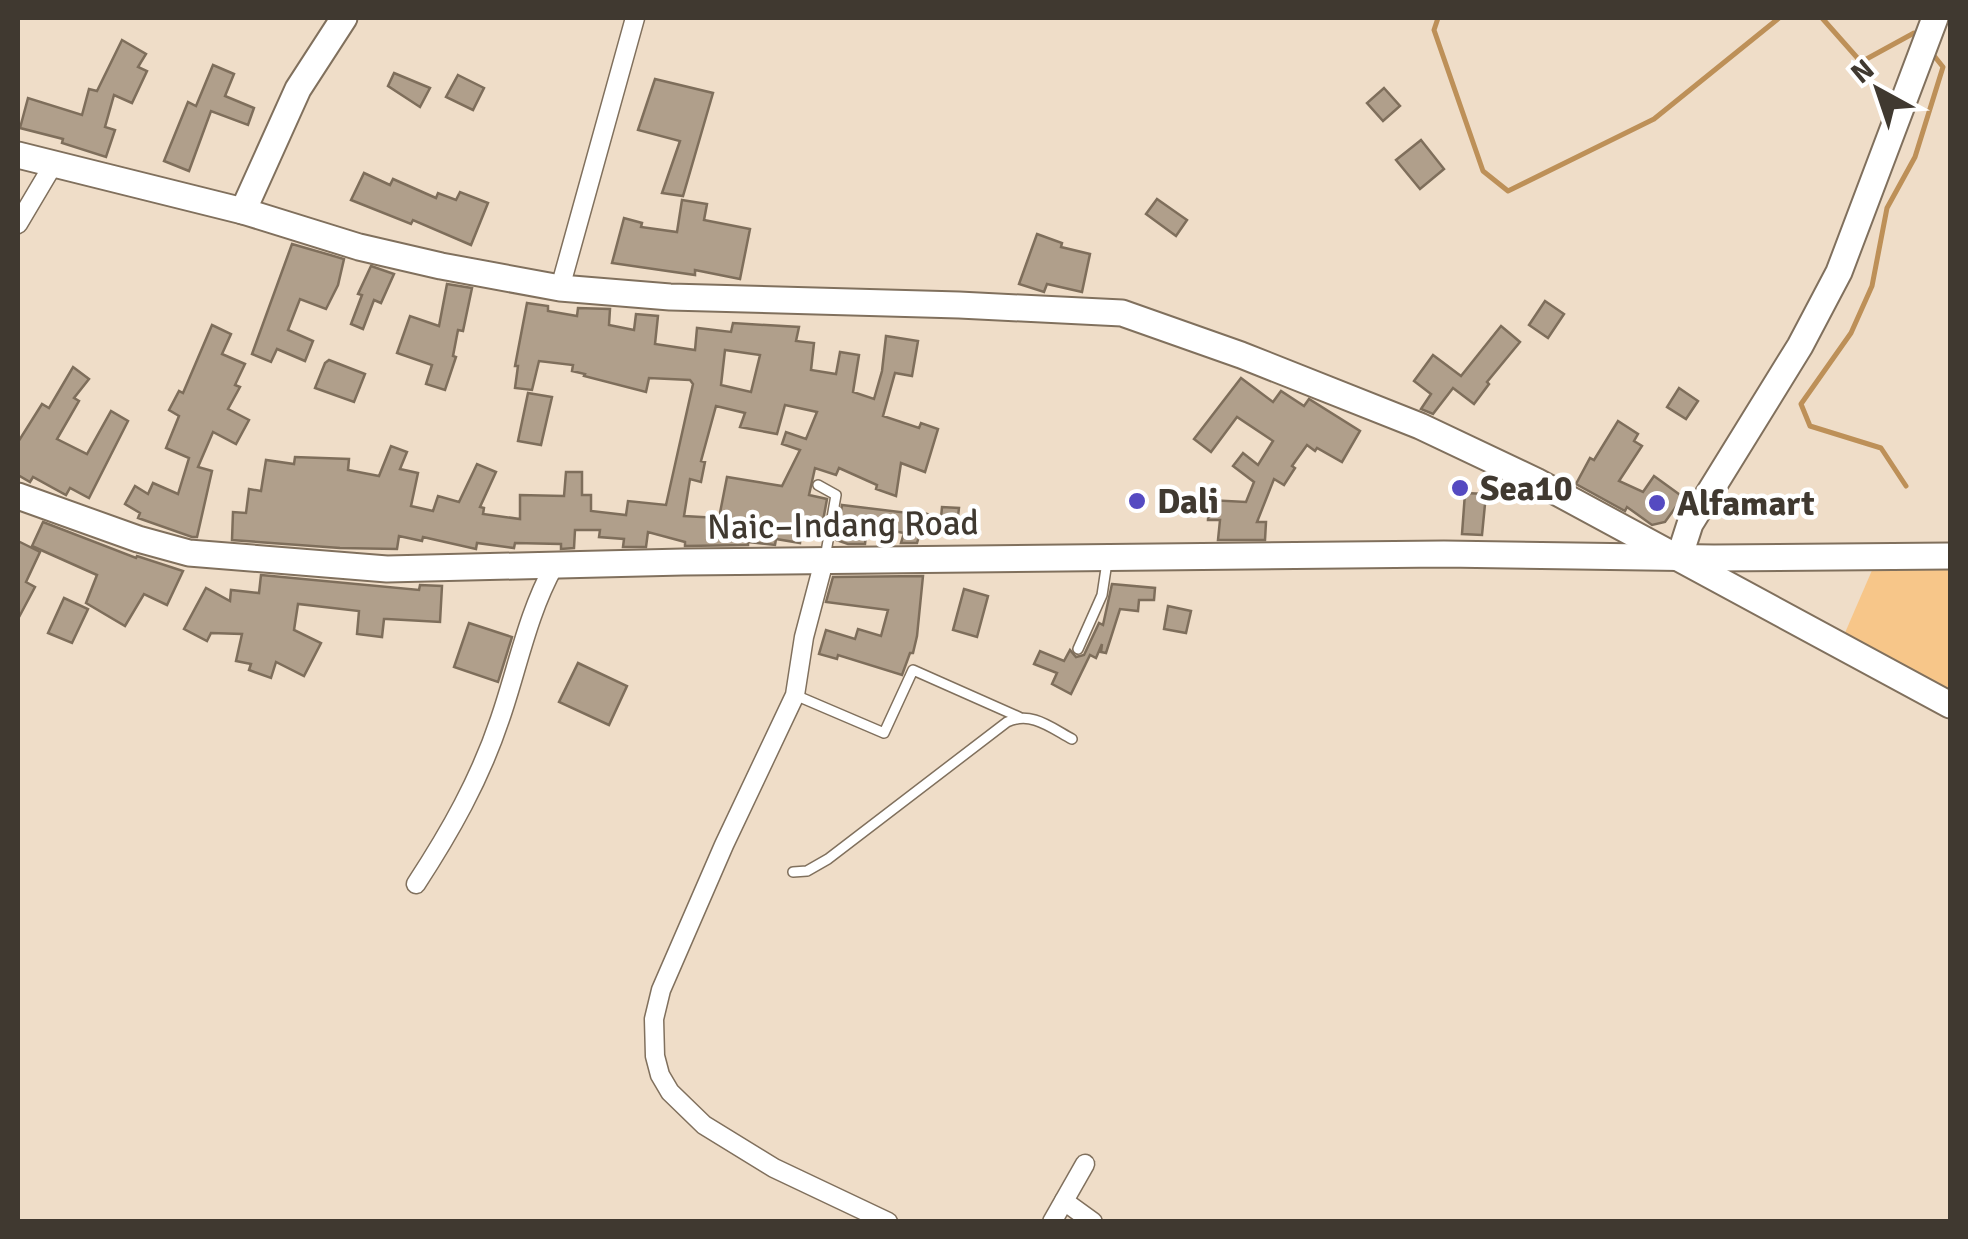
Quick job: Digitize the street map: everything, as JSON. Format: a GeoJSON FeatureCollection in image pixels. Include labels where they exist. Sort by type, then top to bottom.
{"type":"FeatureCollection","features":[{"type":"Feature","properties":{"kind":"street"},"geometry":{"type":"LineString","coordinates":[[243,211],[298,89],[344,18]]}},
{"type":"Feature","properties":{"kind":"street"},"geometry":{"type":"LineString","coordinates":[[560,288],[636,18]]}},
{"type":"Feature","properties":{"kind":"street"},"geometry":{"type":"LineString","coordinates":[[1679,558],[1690,524],[1800,346],[1839,272],[1935,18]]}},
{"type":"Feature","properties":{"kind":"street"},"geometry":{"type":"LineString","coordinates":[[18,155],[243,211],[359,247],[560,288],[670,298],[959,304],[1122,313],[1420,426],[1570,497],[1950,705]]}},
{"type":"Feature","properties":{"kind":"street"},"geometry":{"type":"LineString","coordinates":[[18,224],[53,165]]}},
{"type":"Feature","properties":{"kind":"street","name":"Naic–Indang Road"},"geometry":{"type":"LineString","coordinates":[[18,496],[138,539],[190,552],[387,568],[1444,554],[1679,558],[1950,556]]}},
{"type":"Feature","properties":{"kind":"street"},"geometry":{"type":"LineString","coordinates":[[824,560],[804,636],[796,695],[661,990],[654,1019],[654,1056],[670,1092],[704,1126],[774,1168],[888,1222]]}},
{"type":"Feature","properties":{"kind":"street"},"geometry":{"type":"LineString","coordinates":[[416,884],[457,822],[500,721],[536,599],[554,566]]}},
{"type":"Feature","properties":{"kind":"street"},"geometry":{"type":"LineString","coordinates":[[1052,1222],[1085,1164]]}},
{"type":"Feature","properties":{"kind":"street"},"geometry":{"type":"LineString","coordinates":[[1064,1201],[1093,1222]]}},
{"type":"Feature","properties":{"kind":"lane"},"geometry":{"type":"LineString","coordinates":[[818,485],[836,494],[824,560]]}},
{"type":"Feature","properties":{"kind":"lane"},"geometry":{"type":"LineString","coordinates":[[1078,649],[1102,595],[1107,558]]}},
{"type":"Feature","properties":{"kind":"lane"},"geometry":{"type":"LineString","coordinates":[[796,695],[884,733],[912,670],[1019,717],[1036,720],[1072,739]]}},
{"type":"Feature","properties":{"kind":"lane"},"geometry":{"type":"LineString","coordinates":[[793,872],[807,871],[828,859],[994,730],[1019,717]]}},
{"type":"Feature","properties":{"kind":"shaded area"},"geometry":{"type":"Polygon","coordinates":[[[1950,563],[1950,694],[1841,642],[1873,568],[1950,563]]]}},
{"type":"Feature","properties":{"kind":"building"},"geometry":{"type":"Polygon","coordinates":[[[122,40],[146,54],[138,67],[147,71],[132,103],[114,95],[105,127],[115,130],[106,157],[62,143],[63,139],[20,128],[28,98],[82,115],[89,89],[97,91],[122,40]]]}},
{"type":"Feature","properties":{"kind":"building"},"geometry":{"type":"Polygon","coordinates":[[[213,65],[234,74],[225,96],[254,108],[248,125],[211,111],[189,171],[164,161],[188,102],[196,106],[213,65]]]}},
{"type":"Feature","properties":{"kind":"building"},"geometry":{"type":"Polygon","coordinates":[[[394,73],[430,88],[420,107],[388,86],[394,73]]]}},
{"type":"Feature","properties":{"kind":"building"},"geometry":{"type":"Polygon","coordinates":[[[458,75],[484,88],[473,110],[446,97],[458,75]]]}},
{"type":"Feature","properties":{"kind":"building"},"geometry":{"type":"Polygon","coordinates":[[[655,79],[713,93],[683,196],[662,193],[680,141],[638,130],[655,79]]]}},
{"type":"Feature","properties":{"kind":"building"},"geometry":{"type":"Polygon","coordinates":[[[1384,88],[1400,106],[1383,121],[1367,103],[1384,88]]]}},
{"type":"Feature","properties":{"kind":"building"},"geometry":{"type":"Polygon","coordinates":[[[1421,140],[1444,169],[1420,189],[1396,160],[1421,140]]]}},
{"type":"Feature","properties":{"kind":"building"},"geometry":{"type":"Polygon","coordinates":[[[364,173],[390,185],[393,179],[436,198],[438,193],[456,200],[460,192],[488,203],[471,245],[413,220],[411,224],[351,200],[364,173]]]}},
{"type":"Feature","properties":{"kind":"building"},"geometry":{"type":"Polygon","coordinates":[[[1157,199],[1187,220],[1176,236],[1146,214],[1157,199]]]}},
{"type":"Feature","properties":{"kind":"building"},"geometry":{"type":"Polygon","coordinates":[[[682,200],[707,204],[704,220],[750,229],[740,279],[695,270],[695,275],[612,263],[624,218],[642,223],[641,227],[677,232],[682,200]]]}},
{"type":"Feature","properties":{"kind":"building"},"geometry":{"type":"Polygon","coordinates":[[[1037,234],[1062,243],[1061,247],[1090,254],[1082,292],[1047,284],[1044,292],[1019,284],[1037,234]]]}},
{"type":"Feature","properties":{"kind":"building"},"geometry":{"type":"Polygon","coordinates":[[[292,244],[344,259],[338,285],[326,309],[300,299],[288,330],[313,341],[305,361],[277,349],[271,362],[252,354],[292,244]]]}},
{"type":"Feature","properties":{"kind":"building"},"geometry":{"type":"Polygon","coordinates":[[[371,266],[394,274],[381,303],[374,300],[363,329],[351,324],[362,295],[358,294],[371,266]]]}},
{"type":"Feature","properties":{"kind":"building"},"geometry":{"type":"Polygon","coordinates":[[[447,284],[472,288],[445,390],[426,384],[432,365],[397,353],[410,316],[439,326],[447,284]]]}},
{"type":"Feature","properties":{"kind":"building"},"geometry":{"type":"Polygon","coordinates":[[[1545,301],[1564,314],[1548,338],[1529,325],[1545,301]]]}},
{"type":"Feature","properties":{"kind":"building"},"geometry":{"type":"Polygon","coordinates":[[[527,303],[577,316],[578,308],[610,309],[609,325],[634,330],[636,314],[658,316],[655,344],[695,350],[697,328],[731,332],[733,323],[799,327],[796,341],[814,343],[811,370],[836,374],[840,352],[859,355],[853,392],[874,399],[886,336],[918,341],[912,376],[895,373],[883,416],[919,428],[921,423],[938,429],[925,472],[901,463],[896,496],[839,468],[836,475],[815,468],[809,495],[827,499],[820,537],[801,534],[800,543],[776,539],[775,545],[748,542],[685,546],[685,542],[648,532],[646,547],[623,547],[624,539],[599,537],[600,530],[575,530],[574,548],[561,549],[561,544],[515,543],[514,548],[477,543],[476,549],[423,537],[422,541],[399,536],[397,549],[232,540],[233,512],[246,513],[249,489],[261,491],[266,460],[294,464],[295,457],[349,459],[348,470],[379,476],[391,446],[407,452],[400,469],[418,473],[411,506],[433,511],[438,496],[459,502],[477,464],[496,472],[480,507],[484,508],[483,514],[520,519],[520,495],[564,496],[566,472],[582,472],[582,495],[591,495],[591,511],[626,515],[628,501],[666,505],[693,384],[690,380],[649,378],[646,392],[584,376],[572,371],[573,365],[539,361],[532,390],[515,388],[515,366],[527,303]],[[725,350],[721,385],[751,392],[760,355],[725,350]],[[785,405],[777,434],[740,427],[745,413],[716,406],[701,461],[705,462],[701,482],[690,479],[684,516],[719,518],[727,477],[782,486],[800,450],[782,444],[786,432],[806,439],[817,412],[785,405]]]}},
{"type":"Feature","properties":{"kind":"building"},"geometry":{"type":"Polygon","coordinates":[[[212,325],[231,334],[222,354],[245,364],[235,385],[240,387],[228,409],[249,420],[236,444],[213,432],[198,467],[212,471],[197,537],[192,537],[138,518],[140,513],[125,504],[135,486],[148,494],[153,483],[178,494],[189,458],[166,448],[179,416],[169,410],[179,391],[183,393],[212,325]]]}},
{"type":"Feature","properties":{"kind":"building"},"geometry":{"type":"Polygon","coordinates":[[[1501,326],[1520,342],[1474,404],[1453,388],[1433,414],[1421,409],[1431,394],[1414,381],[1433,355],[1461,376],[1501,326]]]}},
{"type":"Feature","properties":{"kind":"building"},"geometry":{"type":"Polygon","coordinates":[[[329,360],[365,374],[354,402],[315,388],[329,360]]]}},
{"type":"Feature","properties":{"kind":"building"},"geometry":{"type":"Polygon","coordinates":[[[73,367],[89,379],[74,398],[79,401],[57,439],[87,454],[111,411],[128,421],[89,498],[70,488],[66,495],[33,477],[30,482],[18,475],[18,442],[42,404],[49,408],[73,367]]]}},
{"type":"Feature","properties":{"kind":"building"},"geometry":{"type":"Polygon","coordinates":[[[1241,378],[1273,402],[1281,391],[1304,406],[1309,399],[1360,431],[1342,462],[1307,445],[1284,485],[1274,479],[1257,522],[1266,522],[1265,540],[1218,540],[1220,520],[1208,520],[1209,500],[1246,502],[1254,482],[1233,466],[1243,453],[1258,465],[1273,441],[1237,417],[1211,452],[1194,439],[1241,378]]]}},
{"type":"Feature","properties":{"kind":"building"},"geometry":{"type":"Polygon","coordinates":[[[1679,388],[1698,401],[1686,419],[1667,407],[1679,388]]]}},
{"type":"Feature","properties":{"kind":"building"},"geometry":{"type":"Polygon","coordinates":[[[528,393],[552,397],[541,445],[518,441],[528,393]]]}},
{"type":"Feature","properties":{"kind":"building"},"geometry":{"type":"Polygon","coordinates":[[[1618,421],[1638,434],[1634,441],[1642,446],[1619,481],[1643,492],[1654,476],[1683,497],[1665,522],[1652,525],[1627,507],[1625,511],[1576,484],[1618,421]]]}},
{"type":"Feature","properties":{"kind":"building"},"geometry":{"type":"Polygon","coordinates":[[[1465,493],[1486,494],[1482,535],[1462,534],[1465,493]]]}},
{"type":"Feature","properties":{"kind":"building"},"geometry":{"type":"Polygon","coordinates":[[[842,505],[916,514],[917,511],[941,518],[942,507],[959,508],[956,533],[921,530],[917,543],[901,543],[904,533],[867,526],[865,544],[848,544],[836,540],[842,505]]]}},
{"type":"Feature","properties":{"kind":"building"},"geometry":{"type":"Polygon","coordinates":[[[43,522],[136,558],[183,571],[167,605],[144,594],[125,626],[86,603],[97,575],[32,546],[43,522]]]}},
{"type":"Feature","properties":{"kind":"building"},"geometry":{"type":"Polygon","coordinates":[[[18,541],[40,552],[26,582],[35,587],[18,619],[18,541]]]}},
{"type":"Feature","properties":{"kind":"building"},"geometry":{"type":"Polygon","coordinates":[[[261,575],[419,590],[420,585],[442,586],[440,622],[384,619],[382,637],[357,634],[359,611],[298,604],[294,630],[321,643],[304,676],[276,662],[271,678],[249,670],[251,664],[236,661],[242,634],[211,633],[207,641],[184,629],[206,588],[230,601],[231,590],[259,593],[261,575]]]}},
{"type":"Feature","properties":{"kind":"building"},"geometry":{"type":"Polygon","coordinates":[[[923,576],[917,636],[902,675],[838,655],[837,659],[819,654],[826,630],[855,639],[858,629],[881,636],[888,610],[826,602],[833,577],[923,576]]]}},
{"type":"Feature","properties":{"kind":"building"},"geometry":{"type":"Polygon","coordinates":[[[1112,584],[1155,588],[1154,600],[1139,600],[1138,611],[1120,609],[1106,653],[1101,652],[1102,644],[1096,658],[1090,655],[1071,694],[1052,684],[1057,673],[1034,664],[1040,651],[1064,661],[1070,650],[1076,657],[1084,655],[1099,623],[1103,625],[1112,584]]]}},
{"type":"Feature","properties":{"kind":"building"},"geometry":{"type":"Polygon","coordinates":[[[964,589],[988,596],[977,637],[953,630],[964,589]]]}},
{"type":"Feature","properties":{"kind":"building"},"geometry":{"type":"Polygon","coordinates":[[[64,598],[88,609],[72,643],[48,633],[64,598]]]}},
{"type":"Feature","properties":{"kind":"building"},"geometry":{"type":"Polygon","coordinates":[[[1168,606],[1191,611],[1186,633],[1164,629],[1168,606]]]}},
{"type":"Feature","properties":{"kind":"building"},"geometry":{"type":"Polygon","coordinates":[[[469,623],[512,637],[498,682],[454,667],[469,623]]]}},
{"type":"Feature","properties":{"kind":"building"},"geometry":{"type":"Polygon","coordinates":[[[578,663],[627,686],[609,725],[559,702],[578,663]]]}},
{"type":"Feature","properties":{"kind":"waterway"},"geometry":{"type":"LineString","coordinates":[[1438,18],[1434,30],[1483,171],[1508,191],[1654,119],[1779,18]]}},
{"type":"Feature","properties":{"kind":"waterway"},"geometry":{"type":"LineString","coordinates":[[1822,18],[1861,62],[1914,33]]}},
{"type":"Feature","properties":{"kind":"waterway"},"geometry":{"type":"LineString","coordinates":[[1906,486],[1881,448],[1810,426],[1801,404],[1851,333],[1872,286],[1887,208],[1915,157],[1943,67],[1935,57]]}},
{"type":"Feature","properties":{"kind":"place","name":"Sea10"},"geometry":{"type":"Point","coordinates":[1460,488]}},
{"type":"Feature","properties":{"kind":"place","name":"Dali"},"geometry":{"type":"Point","coordinates":[1137,501]}},
{"type":"Feature","properties":{"kind":"place","name":"Alfamart"},"geometry":{"type":"Point","coordinates":[1657,503]}}]}
